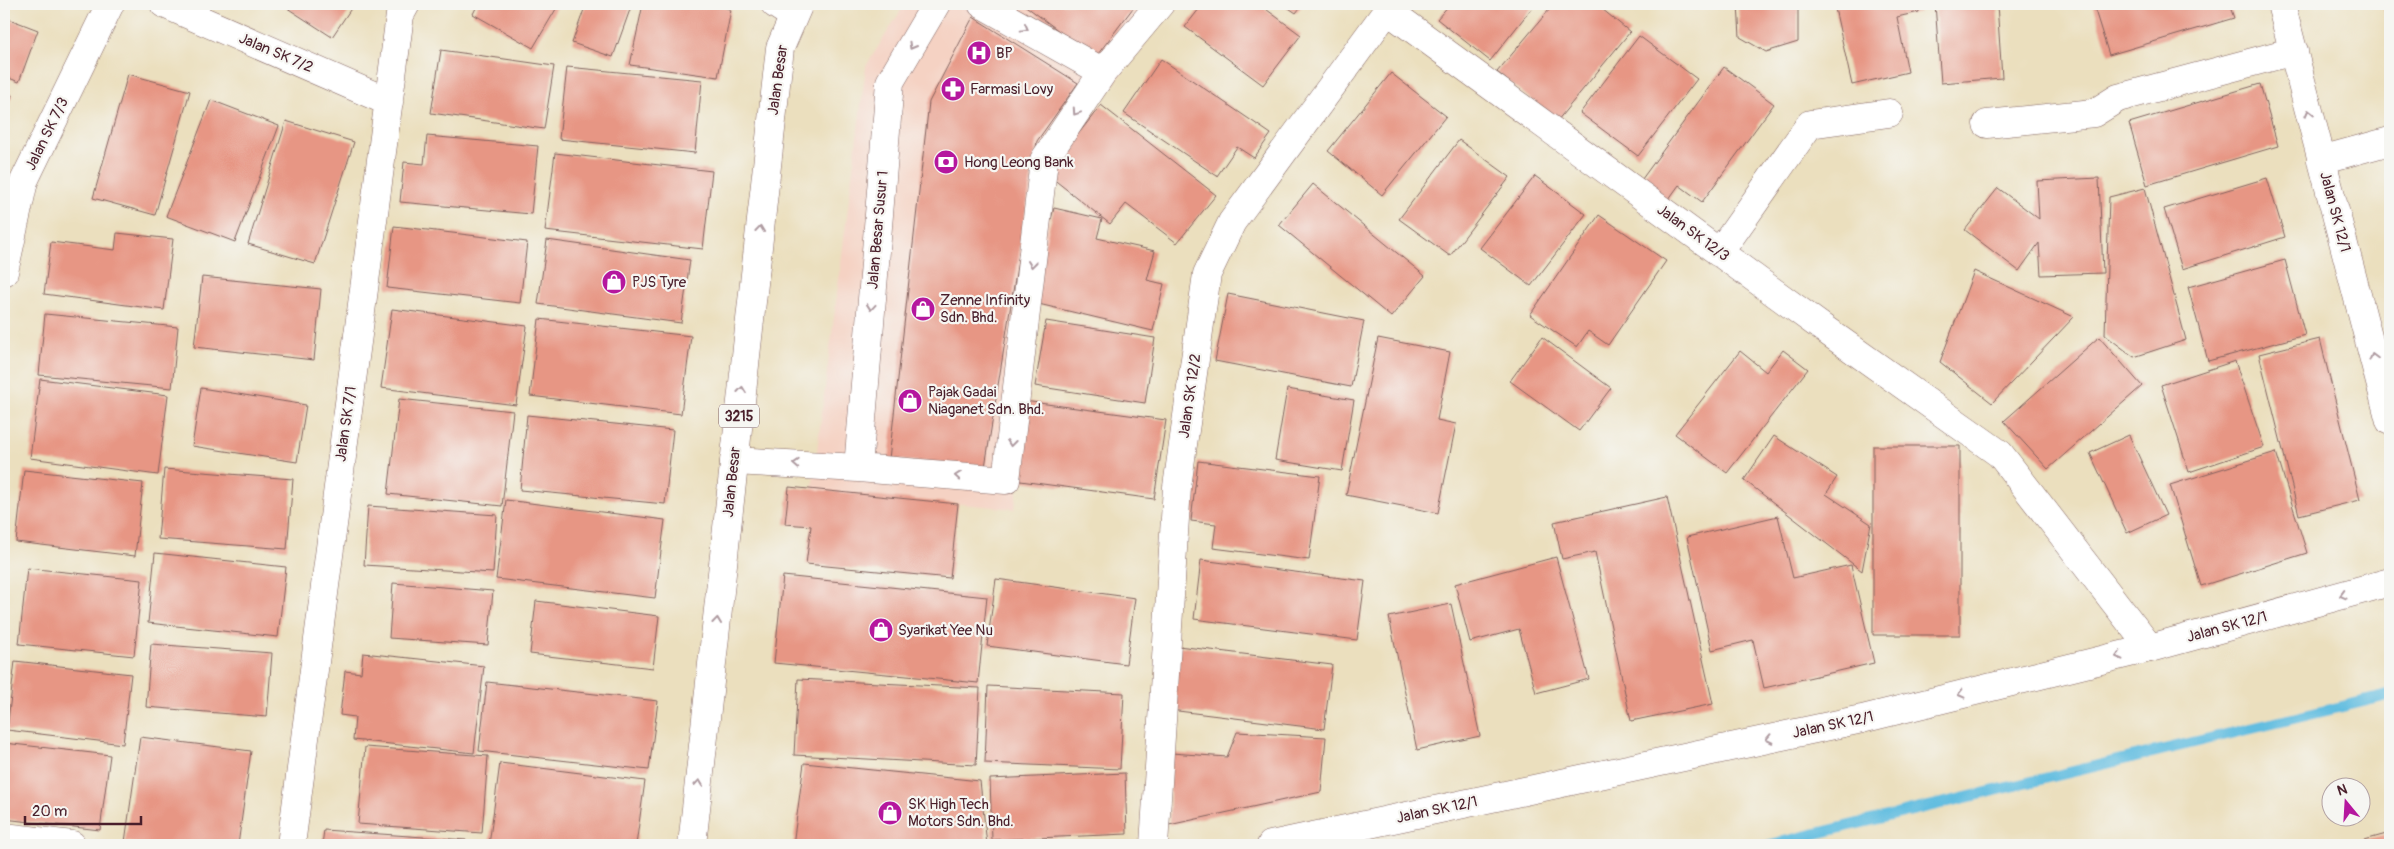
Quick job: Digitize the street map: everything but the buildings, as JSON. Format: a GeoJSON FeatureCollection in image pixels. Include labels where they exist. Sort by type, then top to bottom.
{"type":"FeatureCollection","features":[{"type":"Feature","properties":{"kind":"street","name":"Jalan SK 7/3"},"geometry":{"type":"LineString","coordinates":[[4,272],[24,181],[110,4]]}},
{"type":"Feature","properties":{"kind":"street","name":"Jalan SK 7/2"},"geometry":{"type":"LineString","coordinates":[[164,4],[389,102]]}},
{"type":"Feature","properties":{"kind":"street","name":"Jalan SK 7/1"},"geometry":{"type":"LineString","coordinates":[[291,845],[400,15],[406,4]]}},
{"type":"Feature","properties":{"kind":"street","name":"Jalan Besar Susur 1"},"geometry":{"type":"LineString","coordinates":[[858,468],[890,82],[936,4]]}},
{"type":"Feature","properties":{"kind":"street"},"geometry":{"type":"LineString","coordinates":[[982,4],[1103,72]]}},
{"type":"Feature","properties":{"kind":"street"},"geometry":{"type":"LineString","coordinates":[[734,461],[858,468],[1006,480],[1044,160],[1103,72],[1160,4]]}},
{"type":"Feature","properties":{"kind":"street","name":"Jalan SK 12/1"},"geometry":{"type":"LineString","coordinates":[[2281,4],[2390,420]]}},
{"type":"Feature","properties":{"kind":"street","name":"Jalan SK 12/3"},"geometry":{"type":"LineString","coordinates":[[1390,7],[1719,253],[2000,454],[2150,648]]}},
{"type":"Feature","properties":{"kind":"street","name":"Jalan SK 12/2"},"geometry":{"type":"LineString","coordinates":[[1154,845],[1177,486],[1207,274],[1232,222],[1390,7]]}},
{"type":"Feature","properties":{"kind":"street","name":"Jalan Besar"},"geometry":{"type":"LineString","coordinates":[[695,841],[734,461],[780,48],[789,8]]}},
{"type":"Feature","properties":{"kind":"street"},"geometry":{"type":"LineString","coordinates":[[1987,124],[2094,113],[2118,98],[2294,50]]}},
{"type":"Feature","properties":{"kind":"street"},"geometry":{"type":"LineString","coordinates":[[1719,253],[1810,124],[1889,113]]}},
{"type":"Feature","properties":{"kind":"street"},"geometry":{"type":"LineString","coordinates":[[2321,160],[2390,141]]}},
{"type":"Feature","properties":{"kind":"street","name":"Jalan SK 12/1"},"geometry":{"type":"LineString","coordinates":[[1272,845],[1862,719],[2150,648],[2390,582]]}},
{"type":"Feature","properties":{"kind":"street"},"geometry":{"type":"LineString","coordinates":[[4,837],[72,845]]}},
{"type":"Feature","properties":{"kind":"shaded area"},"geometry":{"type":"Polygon","coordinates":[[[905,4],[1173,4],[1056,162],[1015,509],[812,490],[866,66],[905,4]]]}},
{"type":"Feature","properties":{"kind":"waterway"},"geometry":{"type":"LineString","coordinates":[[1769,845],[2390,695]]}},
{"type":"Feature","properties":{"kind":"place","name":"BP"},"geometry":{"type":"Point","coordinates":[979,53]}},
{"type":"Feature","properties":{"kind":"place","name":"Farmasi Lovy"},"geometry":{"type":"Point","coordinates":[953,89]}},
{"type":"Feature","properties":{"kind":"place","name":"Hong Leong Bank"},"geometry":{"type":"Point","coordinates":[946,162]}},
{"type":"Feature","properties":{"kind":"place","name":"PJS Tyre"},"geometry":{"type":"Point","coordinates":[614,282]}},
{"type":"Feature","properties":{"kind":"place","name":"Zenne Infinity Sdn. Bhd."},"geometry":{"type":"Point","coordinates":[923,309]}},
{"type":"Feature","properties":{"kind":"place","name":"Pajak Gadai Niaganet Sdn. Bhd."},"geometry":{"type":"Point","coordinates":[910,401]}},
{"type":"Feature","properties":{"kind":"place","name":"Syarikat Yee Nu"},"geometry":{"type":"Point","coordinates":[881,630]}},
{"type":"Feature","properties":{"kind":"place","name":"SK High Tech Motors Sdn. Bhd."},"geometry":{"type":"Point","coordinates":[890,813]}}]}
